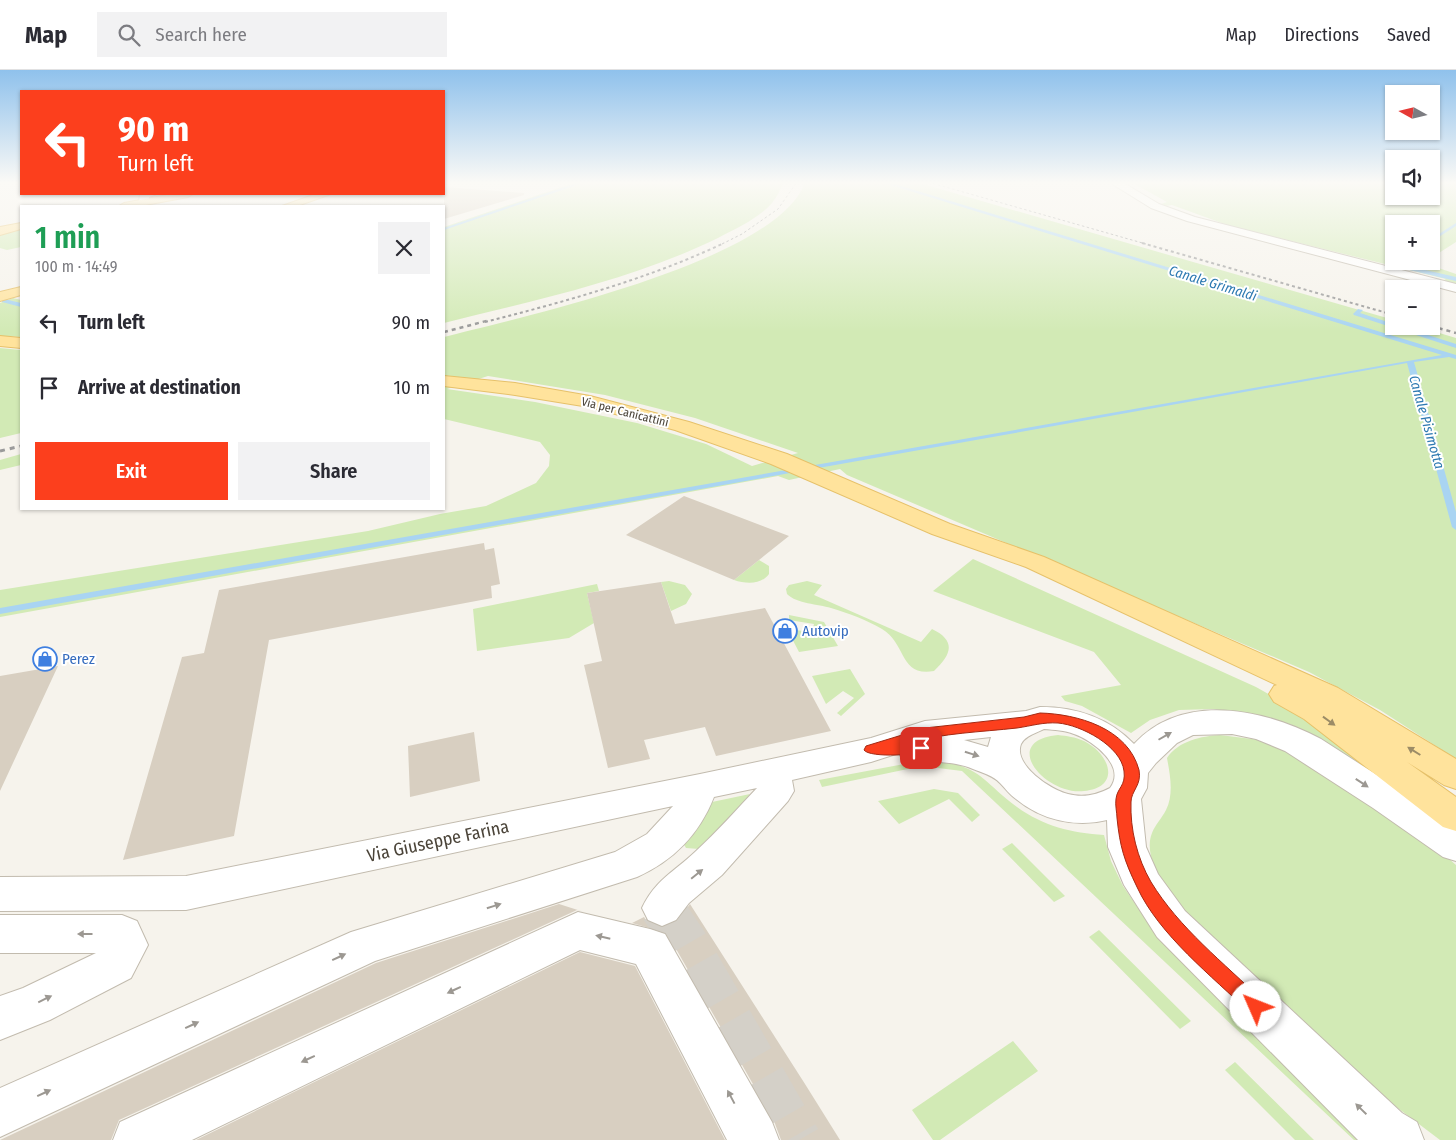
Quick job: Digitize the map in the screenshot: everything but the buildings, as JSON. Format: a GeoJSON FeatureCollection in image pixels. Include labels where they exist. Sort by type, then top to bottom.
{"type":"FeatureCollection","features":[{"type":"Feature","properties":{"kind":"main road"},"geometry":{"type":"LineString","coordinates":[[0,298],[20,291]]}},
{"type":"Feature","properties":{"kind":"main road"},"geometry":{"type":"LineString","coordinates":[[0,341],[20,343]]}},
{"type":"Feature","properties":{"kind":"main road","name":"Via per Canicattini"},"geometry":{"type":"LineString","coordinates":[[445,381],[525,390],[634,413],[682,426],[779,459],[941,529]]}},
{"type":"Feature","properties":{"kind":"main road"},"geometry":{"type":"LineString","coordinates":[[941,529],[1035,562],[1327,696],[1440,768],[1456,776]]}},
{"type":"Feature","properties":{"kind":"main road"},"geometry":{"type":"LineString","coordinates":[[941,529],[1021,572],[1245,673],[1315,711],[1456,817]]}},
{"type":"Feature","properties":{"kind":"street"},"geometry":{"type":"LineString","coordinates":[[1235,232],[1456,288]]}},
{"type":"Feature","properties":{"kind":"street"},"geometry":{"type":"LineString","coordinates":[[871,750],[925,733],[1024,722],[1040,718],[1059,718],[1078,723],[1097,731],[1113,742],[1125,756],[1127,847],[1144,885],[1171,924],[1384,1131],[1398,1140]]}},
{"type":"Feature","properties":{"kind":"street"},"geometry":{"type":"LineString","coordinates":[[1024,722],[1011,730],[1004,742],[1003,756],[1010,771],[1022,786],[1041,799],[1064,808],[1087,810],[1108,807],[1127,785],[1147,748],[1164,735],[1192,723],[1220,722],[1262,729],[1298,742],[1362,782],[1456,846]]}},
{"type":"Feature","properties":{"kind":"street"},"geometry":{"type":"LineString","coordinates":[[871,750],[937,748],[963,751],[985,758],[1010,771]]}},
{"type":"Feature","properties":{"kind":"street","name":"Via Giuseppe Farina"},"geometry":{"type":"LineString","coordinates":[[4,899],[186,893],[871,750]]}},
{"type":"Feature","properties":{"kind":"street"},"geometry":{"type":"LineString","coordinates":[[662,908],[676,891],[708,864],[776,791],[774,770]]}},
{"type":"Feature","properties":{"kind":"street"},"geometry":{"type":"LineString","coordinates":[[0,1113],[366,945],[623,866],[643,858],[676,831],[694,805],[700,787]]}},
{"type":"Feature","properties":{"kind":"street"},"geometry":{"type":"LineString","coordinates":[[138,1140],[578,931],[650,948],[754,1140]]}},
{"type":"Feature","properties":{"kind":"street"},"geometry":{"type":"LineString","coordinates":[[0,934],[122,934],[127,945],[116,964],[34,1004],[0,1018]]}},
{"type":"Feature","properties":{"kind":"green space"},"geometry":{"type":"Polygon","coordinates":[[[20,232],[20,247],[7,250],[0,248],[0,234],[20,232]]]}},
{"type":"Feature","properties":{"kind":"green space"},"geometry":{"type":"Polygon","coordinates":[[[445,232],[730,232],[652,266],[548,297],[445,323],[445,232]]]}},
{"type":"Feature","properties":{"kind":"green space"},"geometry":{"type":"Polygon","coordinates":[[[755,232],[1089,232],[1385,317],[1385,335],[1440,335],[1440,333],[1456,338],[1456,759],[1380,710],[1309,672],[847,475],[840,469],[789,480],[778,476],[0,617],[0,590],[368,531],[440,514],[486,506],[536,483],[549,466],[550,455],[540,442],[445,419],[445,337],[585,300],[644,282],[700,260],[755,232]],[[488,376],[447,389],[535,402],[637,423],[706,444],[752,466],[798,453],[695,418],[605,395],[488,376]]]}},
{"type":"Feature","properties":{"kind":"green space"},"geometry":{"type":"Polygon","coordinates":[[[1254,232],[1385,232],[1385,264],[1254,232]]]}},
{"type":"Feature","properties":{"kind":"green space"},"geometry":{"type":"Polygon","coordinates":[[[1440,232],[1456,232],[1456,242],[1440,252],[1440,232]]]}},
{"type":"Feature","properties":{"kind":"green space"},"geometry":{"type":"Polygon","coordinates":[[[1440,268],[1456,274],[1456,284],[1442,281],[1446,279],[1409,270],[1440,270],[1440,268]]]}},
{"type":"Feature","properties":{"kind":"green space"},"geometry":{"type":"Polygon","coordinates":[[[13,298],[20,300],[20,337],[0,336],[0,303],[13,298]]]}},
{"type":"Feature","properties":{"kind":"green space"},"geometry":{"type":"Polygon","coordinates":[[[0,348],[20,350],[20,433],[0,438],[0,348]]]}},
{"type":"Feature","properties":{"kind":"green space"},"geometry":{"type":"Polygon","coordinates":[[[20,454],[20,465],[0,470],[0,460],[20,454]]]}},
{"type":"Feature","properties":{"kind":"green space"},"geometry":{"type":"Polygon","coordinates":[[[973,559],[1256,687],[1286,704],[1456,825],[1255,716],[1214,709],[1179,710],[1150,720],[1131,733],[1082,706],[1065,701],[1061,696],[1121,685],[1094,652],[933,591],[973,559]]]}},
{"type":"Feature","properties":{"kind":"green space"},"geometry":{"type":"Polygon","coordinates":[[[759,560],[769,566],[769,574],[766,578],[753,583],[734,580],[759,560]]]}},
{"type":"Feature","properties":{"kind":"green space"},"geometry":{"type":"Polygon","coordinates":[[[669,581],[685,585],[692,594],[686,604],[671,611],[661,582],[669,581]]]}},
{"type":"Feature","properties":{"kind":"green space"},"geometry":{"type":"Polygon","coordinates":[[[807,581],[822,585],[814,595],[921,642],[932,629],[945,638],[948,643],[949,649],[947,654],[934,671],[923,672],[915,669],[904,658],[890,635],[882,629],[851,614],[802,602],[787,594],[786,589],[789,585],[807,581]]]}},
{"type":"Feature","properties":{"kind":"green space"},"geometry":{"type":"Polygon","coordinates":[[[597,584],[599,591],[587,593],[594,623],[569,638],[477,651],[473,609],[597,584]]]}},
{"type":"Feature","properties":{"kind":"green space"},"geometry":{"type":"Polygon","coordinates":[[[789,615],[824,622],[838,646],[799,652],[787,629],[812,632],[814,624],[789,620],[789,615]]]}},
{"type":"Feature","properties":{"kind":"green space"},"geometry":{"type":"Polygon","coordinates":[[[850,669],[865,694],[841,716],[837,713],[854,698],[843,691],[826,704],[812,676],[850,669]]]}},
{"type":"Feature","properties":{"kind":"green space"},"geometry":{"type":"Polygon","coordinates":[[[1058,735],[1084,741],[1100,754],[1108,769],[1108,777],[1104,783],[1096,788],[1084,791],[1070,790],[1055,785],[1043,777],[1034,767],[1030,757],[1031,747],[1040,739],[1058,735]]]}},
{"type":"Feature","properties":{"kind":"green space"},"geometry":{"type":"Polygon","coordinates":[[[1220,735],[1260,740],[1281,747],[1430,842],[1456,865],[1456,1140],[1440,1140],[1374,1090],[1196,926],[1171,895],[1156,870],[1151,857],[1150,845],[1152,833],[1166,810],[1170,798],[1171,784],[1167,758],[1177,747],[1191,740],[1220,735]]]}},
{"type":"Feature","properties":{"kind":"green space"},"geometry":{"type":"Polygon","coordinates":[[[939,760],[974,772],[1017,807],[1048,824],[1069,830],[1104,835],[1111,861],[1123,886],[1160,940],[1371,1140],[1354,1140],[962,771],[922,766],[822,787],[819,780],[915,762],[939,760]]]}},
{"type":"Feature","properties":{"kind":"green space"},"geometry":{"type":"Polygon","coordinates":[[[934,789],[958,793],[980,815],[972,822],[949,799],[899,824],[878,801],[934,789]]]}},
{"type":"Feature","properties":{"kind":"green space"},"geometry":{"type":"Polygon","coordinates":[[[750,794],[735,814],[699,849],[686,848],[682,841],[712,802],[750,794]]]}},
{"type":"Feature","properties":{"kind":"green space"},"geometry":{"type":"Polygon","coordinates":[[[1012,843],[1065,896],[1054,902],[1002,849],[1012,843]]]}},
{"type":"Feature","properties":{"kind":"green space"},"geometry":{"type":"Polygon","coordinates":[[[1099,930],[1191,1021],[1180,1029],[1089,937],[1099,930]]]}},
{"type":"Feature","properties":{"kind":"green space"},"geometry":{"type":"Polygon","coordinates":[[[1013,1041],[1038,1071],[940,1140],[933,1140],[912,1110],[1013,1041]]]}},
{"type":"Feature","properties":{"kind":"green space"},"geometry":{"type":"Polygon","coordinates":[[[1235,1062],[1314,1140],[1295,1140],[1225,1070],[1235,1062]]]}},
{"type":"Feature","properties":{"kind":"waterway","name":"Canale Grimaldi"},"geometry":{"type":"LineString","coordinates":[[1046,232],[1456,357]]}},
{"type":"Feature","properties":{"kind":"waterway","name":"Canale Pisimotta"},"geometry":{"type":"LineString","coordinates":[[1440,235],[1444,232]]}},
{"type":"Feature","properties":{"kind":"waterway","name":"Canale Pisimotta"},"geometry":{"type":"LineString","coordinates":[[1417,270],[1456,279]]}},
{"type":"Feature","properties":{"kind":"waterway","name":"Canale Grimaldi"},"geometry":{"type":"LineString","coordinates":[[4,301],[20,305]]}},
{"type":"Feature","properties":{"kind":"waterway","name":"Canale Pisimotta"},"geometry":{"type":"LineString","coordinates":[[1360,310],[1356,314],[1456,346]]}},
{"type":"Feature","properties":{"kind":"waterway","name":"Canale Pisimotta"},"geometry":{"type":"LineString","coordinates":[[1410,361],[1446,356]]}},
{"type":"Feature","properties":{"kind":"waterway"},"geometry":{"type":"LineString","coordinates":[[0,611],[1410,361]]}},
{"type":"Feature","properties":{"kind":"waterway","name":"Canale Pisimotta"},"geometry":{"type":"LineString","coordinates":[[1410,361],[1456,527]]}},
{"type":"Feature","properties":{"kind":"tunnel"},"geometry":{"type":"LineString","coordinates":[[662,908],[685,942],[799,1140]]}},
{"type":"Feature","properties":{"kind":"railway"},"geometry":{"type":"LineString","coordinates":[[724,243],[745,232]]}},
{"type":"Feature","properties":{"kind":"railway"},"geometry":{"type":"LineString","coordinates":[[1104,232],[1146,244]]}},
{"type":"Feature","properties":{"kind":"railway"},"geometry":{"type":"LineString","coordinates":[[485,322],[607,288],[666,268],[724,243]]}},
{"type":"Feature","properties":{"kind":"railway"},"geometry":{"type":"LineString","coordinates":[[1142,243],[1385,312]]}},
{"type":"Feature","properties":{"kind":"railway"},"geometry":{"type":"LineString","coordinates":[[445,332],[490,320]]}},
{"type":"Feature","properties":{"kind":"railway"},"geometry":{"type":"LineString","coordinates":[[1440,329],[1456,333]]}},
{"type":"Feature","properties":{"kind":"railway"},"geometry":{"type":"LineString","coordinates":[[0,451],[20,446]]}},
{"type":"Feature","properties":{"kind":"place","name":"Autovip"},"geometry":{"type":"Point","coordinates":[785,631]}},
{"type":"Feature","properties":{"kind":"place","name":"Perez"},"geometry":{"type":"Point","coordinates":[45,659]}},
{"type":"Feature","properties":{"kind":"route"},"geometry":{"type":"LineString","coordinates":[[921,748],[871,750],[925,733],[1024,722],[1040,718],[1059,718],[1078,723],[1097,731],[1113,742],[1125,756],[1132,770],[1131,786],[1123,799],[1127,847],[1144,885],[1171,924],[1256,1007]]}}]}
